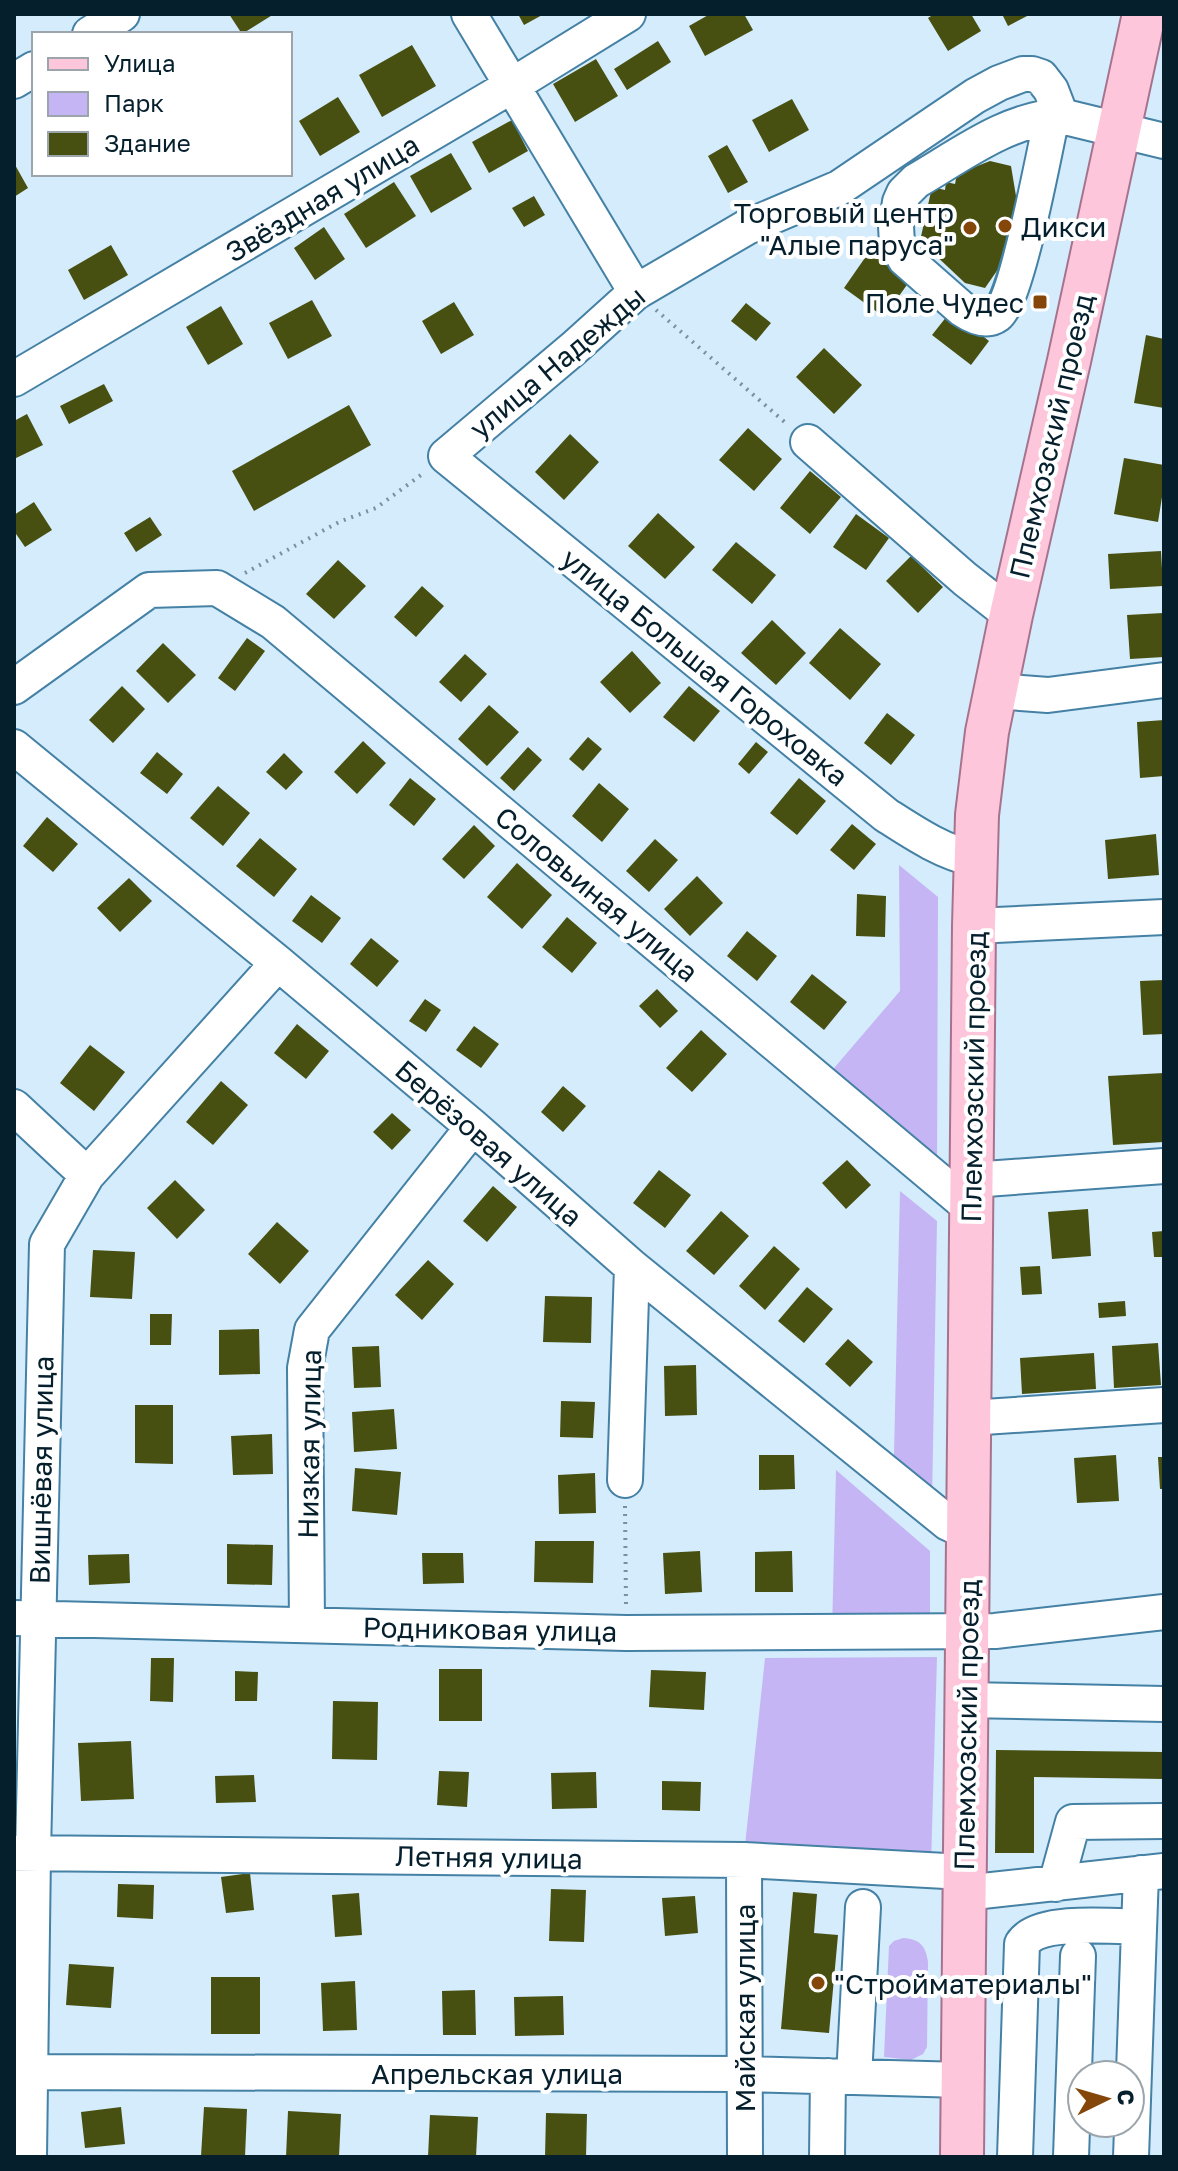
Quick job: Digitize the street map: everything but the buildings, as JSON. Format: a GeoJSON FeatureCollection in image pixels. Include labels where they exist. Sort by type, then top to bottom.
{"type":"FeatureCollection","features":[{"type":"Feature","properties":{"kind":"main road","name":"Племхозский проезд"},"geometry":{"type":"LineString","coordinates":[[962,2157],[974,926],[979,787],[1011,615],[1144,14]]}},
{"type":"Feature","properties":{"kind":"street"},"geometry":{"type":"LineString","coordinates":[[93,32],[122,14]]}},
{"type":"Feature","properties":{"kind":"street"},"geometry":{"type":"LineString","coordinates":[[469,14],[636,292]]}},
{"type":"Feature","properties":{"kind":"street","name":"Звёздная улица"},"geometry":{"type":"LineString","coordinates":[[14,379],[628,14]]}},
{"type":"Feature","properties":{"kind":"street"},"geometry":{"type":"LineString","coordinates":[[14,81],[32,70]]}},
{"type":"Feature","properties":{"kind":"street","name":"улица Надежды"},"geometry":{"type":"LineString","coordinates":[[446,456],[636,292],[747,227],[839,188],[975,96],[1012,77],[1023,74],[1041,77],[1051,90],[1056,116]]}},
{"type":"Feature","properties":{"kind":"street"},"geometry":{"type":"LineString","coordinates":[[1056,116],[1025,241],[1006,302],[997,315],[990,318],[971,315],[900,252],[895,235],[900,202],[916,181],[1004,130],[1028,121],[1056,116],[1164,141]]}},
{"type":"Feature","properties":{"kind":"street"},"geometry":{"type":"LineString","coordinates":[[808,442],[965,579],[1011,615]]}},
{"type":"Feature","properties":{"kind":"street","name":"улица Большая Гороховка"},"geometry":{"type":"LineString","coordinates":[[446,456],[886,815],[955,854],[975,859]]}},
{"type":"Feature","properties":{"kind":"street"},"geometry":{"type":"LineString","coordinates":[[14,687],[149,590],[217,588]]}},
{"type":"Feature","properties":{"kind":"street","name":"Соловьиная улица"},"geometry":{"type":"LineString","coordinates":[[217,588],[273,622],[972,1194]]}},
{"type":"Feature","properties":{"kind":"street"},"geometry":{"type":"LineString","coordinates":[[995,691],[1048,695],[1164,680]]}},
{"type":"Feature","properties":{"kind":"street","name":"Берёзовая улица"},"geometry":{"type":"LineString","coordinates":[[14,747],[473,1127],[632,1267],[948,1523],[968,1532]]}},
{"type":"Feature","properties":{"kind":"street"},"geometry":{"type":"LineString","coordinates":[[974,926],[1164,917]]}},
{"type":"Feature","properties":{"kind":"street","name":"Вишнёвая улица"},"geometry":{"type":"LineString","coordinates":[[29,2157],[32,2072],[23,1853],[26,1618],[47,1244],[87,1175],[278,963]]}},
{"type":"Feature","properties":{"kind":"street"},"geometry":{"type":"LineString","coordinates":[[14,1107],[87,1175]]}},
{"type":"Feature","properties":{"kind":"street","name":"Низкая улица"},"geometry":{"type":"LineString","coordinates":[[307,1625],[305,1368],[312,1330],[473,1127]]}},
{"type":"Feature","properties":{"kind":"street"},"geometry":{"type":"LineString","coordinates":[[972,1194],[1164,1166]]}},
{"type":"Feature","properties":{"kind":"street"},"geometry":{"type":"LineString","coordinates":[[625,1480],[632,1267]]}},
{"type":"Feature","properties":{"kind":"street"},"geometry":{"type":"LineString","coordinates":[[969,1418],[1164,1405]]}},
{"type":"Feature","properties":{"kind":"street","name":"Родниковая улица"},"geometry":{"type":"LineString","coordinates":[[26,1618],[626,1633],[1010,1630],[1164,1612]]}},
{"type":"Feature","properties":{"kind":"street"},"geometry":{"type":"LineString","coordinates":[[965,1700],[1164,1704]]}},
{"type":"Feature","properties":{"kind":"street"},"geometry":{"type":"LineString","coordinates":[[1056,1884],[1073,1822],[1164,1821]]}},
{"type":"Feature","properties":{"kind":"street","name":"Летняя улица"},"geometry":{"type":"LineString","coordinates":[[23,1853],[744,1860],[964,1882],[1056,1884],[1152,1872]]}},
{"type":"Feature","properties":{"kind":"street","name":"Майская улица"},"geometry":{"type":"LineString","coordinates":[[744,1860],[745,2157]]}},
{"type":"Feature","properties":{"kind":"street"},"geometry":{"type":"LineString","coordinates":[[1131,2157],[1139,1927],[1152,1872]]}},
{"type":"Feature","properties":{"kind":"street"},"geometry":{"type":"LineString","coordinates":[[827,2157],[841,2077],[863,1907]]}},
{"type":"Feature","properties":{"kind":"street"},"geometry":{"type":"LineString","coordinates":[[1015,2157],[1022,1944],[1034,1933],[1067,1927],[1139,1927]]}},
{"type":"Feature","properties":{"kind":"street"},"geometry":{"type":"LineString","coordinates":[[1071,2157],[1078,1956]]}},
{"type":"Feature","properties":{"kind":"street","name":"Апрельская улица"},"geometry":{"type":"LineString","coordinates":[[32,2072],[744,2074],[963,2080]]}},
{"type":"Feature","properties":{"kind":"path"},"geometry":{"type":"LineString","coordinates":[[636,292],[808,442]]}},
{"type":"Feature","properties":{"kind":"path"},"geometry":{"type":"LineString","coordinates":[[217,588],[339,522],[376,508],[446,456]]}},
{"type":"Feature","properties":{"kind":"path"},"geometry":{"type":"LineString","coordinates":[[625,1480],[626,1633]]}},
{"type":"Feature","properties":{"kind":"green space"},"geometry":{"type":"Polygon","coordinates":[[[899,865],[938,897],[937,1178],[823,1081],[900,991],[899,865]]]}},
{"type":"Feature","properties":{"kind":"green space"},"geometry":{"type":"Polygon","coordinates":[[[900,1191],[937,1221],[932,1501],[894,1455],[900,1191]]]}},
{"type":"Feature","properties":{"kind":"green space"},"geometry":{"type":"Polygon","coordinates":[[[836,1470],[930,1551],[930,1632],[832,1632],[836,1470]]]}},
{"type":"Feature","properties":{"kind":"green space"},"geometry":{"type":"Polygon","coordinates":[[[937,1657],[931,1865],[744,1855],[765,1658],[937,1657]]]}},
{"type":"Feature","properties":{"kind":"green space"},"geometry":{"type":"Polygon","coordinates":[[[903,1938],[921,1944],[928,1962],[927,2047],[923,2054],[911,2060],[884,2057],[889,1946],[903,1938]]]}},
{"type":"Feature","properties":{"kind":"place","name":"Дикси"},"geometry":{"type":"Point","coordinates":[1005,226]}},
{"type":"Feature","properties":{"kind":"place","name":"Торговый центр \"Алые паруса\""},"geometry":{"type":"Point","coordinates":[970,228]}},
{"type":"Feature","properties":{"kind":"place","name":"Поле Чудес"},"geometry":{"type":"Point","coordinates":[1040,302]}},
{"type":"Feature","properties":{"kind":"place","name":"\"Стройматериалы\""},"geometry":{"type":"Point","coordinates":[818,1983]}}]}
